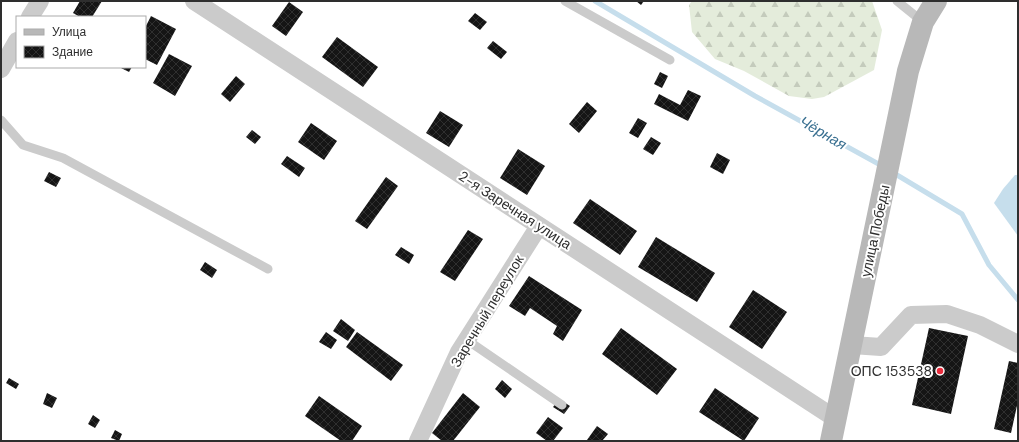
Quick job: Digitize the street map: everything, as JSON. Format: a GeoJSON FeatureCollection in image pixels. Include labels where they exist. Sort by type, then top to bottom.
{"type":"FeatureCollection","features":[{"type":"Feature","properties":{"kind":"street"},"geometry":{"type":"LineString","coordinates":[[31,16],[40,1]]}},
{"type":"Feature","properties":{"kind":"street","name":"2-я Заречная улица"},"geometry":{"type":"LineString","coordinates":[[194,1],[836,419]]}},
{"type":"Feature","properties":{"kind":"street","name":"улица Победы"},"geometry":{"type":"LineString","coordinates":[[832,441],[908,71],[923,22],[936,1]]}},
{"type":"Feature","properties":{"kind":"street"},"geometry":{"type":"LineString","coordinates":[[1,69],[16,43]]}},
{"type":"Feature","properties":{"kind":"street","name":"Заречный переулок"},"geometry":{"type":"LineString","coordinates":[[418,441],[459,352],[539,226]]}},
{"type":"Feature","properties":{"kind":"street"},"geometry":{"type":"LineString","coordinates":[[852,345],[881,347],[911,315],[947,314],[980,325],[1018,344]]}},
{"type":"Feature","properties":{"kind":"lane"},"geometry":{"type":"LineString","coordinates":[[565,1],[670,60]]}},
{"type":"Feature","properties":{"kind":"lane"},"geometry":{"type":"LineString","coordinates":[[897,1],[923,22]]}},
{"type":"Feature","properties":{"kind":"lane"},"geometry":{"type":"LineString","coordinates":[[1,120],[23,146],[63,158],[268,269]]}},
{"type":"Feature","properties":{"kind":"lane"},"geometry":{"type":"LineString","coordinates":[[467,340],[562,405]]}},
{"type":"Feature","properties":{"kind":"green space"},"geometry":{"type":"Polygon","coordinates":[[[692,1],[872,1],[882,30],[874,70],[824,97],[812,99],[789,96],[744,71],[715,59],[692,32],[689,5],[692,1]]]}},
{"type":"Feature","properties":{"kind":"water"},"geometry":{"type":"Polygon","coordinates":[[[1015,175],[1018,175],[1018,236],[994,203],[1015,175]]]}},
{"type":"Feature","properties":{"kind":"building"},"geometry":{"type":"Polygon","coordinates":[[[80,1],[102,1],[93,16],[78,16],[73,13],[80,1]]]}},
{"type":"Feature","properties":{"kind":"building"},"geometry":{"type":"Polygon","coordinates":[[[636,1],[644,1],[641,5],[636,1]]]}},
{"type":"Feature","properties":{"kind":"building"},"geometry":{"type":"Polygon","coordinates":[[[289,2],[303,12],[286,36],[272,26],[289,2]]]}},
{"type":"Feature","properties":{"kind":"building"},"geometry":{"type":"Polygon","coordinates":[[[475,13],[487,22],[480,30],[468,21],[475,13]]]}},
{"type":"Feature","properties":{"kind":"building"},"geometry":{"type":"Polygon","coordinates":[[[151,16],[176,29],[157,65],[146,60],[146,26],[151,16]]]}},
{"type":"Feature","properties":{"kind":"building"},"geometry":{"type":"Polygon","coordinates":[[[337,37],[378,67],[363,87],[322,57],[337,37]]]}},
{"type":"Feature","properties":{"kind":"building"},"geometry":{"type":"Polygon","coordinates":[[[493,41],[507,52],[501,59],[487,48],[493,41]]]}},
{"type":"Feature","properties":{"kind":"building"},"geometry":{"type":"Polygon","coordinates":[[[169,54],[192,66],[175,96],[153,83],[169,54]]]}},
{"type":"Feature","properties":{"kind":"building"},"geometry":{"type":"Polygon","coordinates":[[[121,68],[131,68],[129,72],[121,68]]]}},
{"type":"Feature","properties":{"kind":"building"},"geometry":{"type":"Polygon","coordinates":[[[660,72],[668,76],[662,88],[654,84],[660,72]]]}},
{"type":"Feature","properties":{"kind":"building"},"geometry":{"type":"Polygon","coordinates":[[[236,76],[245,84],[230,102],[221,94],[236,76]]]}},
{"type":"Feature","properties":{"kind":"building"},"geometry":{"type":"Polygon","coordinates":[[[688,90],[701,96],[688,121],[654,104],[659,94],[680,105],[688,90]]]}},
{"type":"Feature","properties":{"kind":"building"},"geometry":{"type":"Polygon","coordinates":[[[587,102],[597,111],[579,133],[569,124],[587,102]]]}},
{"type":"Feature","properties":{"kind":"building"},"geometry":{"type":"Polygon","coordinates":[[[440,111],[463,125],[449,147],[426,133],[440,111]]]}},
{"type":"Feature","properties":{"kind":"building"},"geometry":{"type":"Polygon","coordinates":[[[638,118],[647,123],[638,138],[629,133],[638,118]]]}},
{"type":"Feature","properties":{"kind":"building"},"geometry":{"type":"Polygon","coordinates":[[[311,123],[337,141],[324,160],[298,142],[311,123]]]}},
{"type":"Feature","properties":{"kind":"building"},"geometry":{"type":"Polygon","coordinates":[[[252,130],[261,137],[255,144],[246,137],[252,130]]]}},
{"type":"Feature","properties":{"kind":"building"},"geometry":{"type":"Polygon","coordinates":[[[651,137],[661,143],[653,155],[643,149],[651,137]]]}},
{"type":"Feature","properties":{"kind":"building"},"geometry":{"type":"Polygon","coordinates":[[[518,149],[545,166],[527,195],[500,178],[518,149]]]}},
{"type":"Feature","properties":{"kind":"building"},"geometry":{"type":"Polygon","coordinates":[[[717,153],[730,160],[723,174],[710,167],[717,153]]]}},
{"type":"Feature","properties":{"kind":"building"},"geometry":{"type":"Polygon","coordinates":[[[287,156],[305,168],[299,177],[281,164],[287,156]]]}},
{"type":"Feature","properties":{"kind":"building"},"geometry":{"type":"Polygon","coordinates":[[[49,172],[61,178],[56,187],[44,181],[49,172]]]}},
{"type":"Feature","properties":{"kind":"building"},"geometry":{"type":"Polygon","coordinates":[[[386,177],[398,186],[367,229],[355,221],[386,177]]]}},
{"type":"Feature","properties":{"kind":"building"},"geometry":{"type":"Polygon","coordinates":[[[590,199],[637,231],[620,255],[573,223],[590,199]]]}},
{"type":"Feature","properties":{"kind":"building"},"geometry":{"type":"Polygon","coordinates":[[[468,230],[483,239],[455,281],[440,272],[468,230]]]}},
{"type":"Feature","properties":{"kind":"building"},"geometry":{"type":"Polygon","coordinates":[[[656,237],[715,273],[697,302],[638,267],[656,237]]]}},
{"type":"Feature","properties":{"kind":"building"},"geometry":{"type":"Polygon","coordinates":[[[401,247],[414,255],[409,264],[395,255],[401,247]]]}},
{"type":"Feature","properties":{"kind":"building"},"geometry":{"type":"Polygon","coordinates":[[[205,262],[217,270],[212,278],[200,270],[205,262]]]}},
{"type":"Feature","properties":{"kind":"building"},"geometry":{"type":"Polygon","coordinates":[[[529,276],[582,310],[563,341],[553,334],[557,326],[530,308],[525,316],[509,306],[529,276]]]}},
{"type":"Feature","properties":{"kind":"building"},"geometry":{"type":"Polygon","coordinates":[[[753,290],[787,312],[762,349],[729,327],[753,290]]]}},
{"type":"Feature","properties":{"kind":"building"},"geometry":{"type":"Polygon","coordinates":[[[341,319],[355,330],[348,341],[333,331],[341,319]]]}},
{"type":"Feature","properties":{"kind":"building"},"geometry":{"type":"Polygon","coordinates":[[[621,328],[677,369],[657,395],[602,354],[621,328]]]}},
{"type":"Feature","properties":{"kind":"building","name":"ОПС 153538"},"geometry":{"type":"Polygon","coordinates":[[[929,328],[968,336],[951,414],[912,405],[929,328]]]}},
{"type":"Feature","properties":{"kind":"building"},"geometry":{"type":"Polygon","coordinates":[[[326,332],[337,340],[331,349],[319,342],[326,332]]]}},
{"type":"Feature","properties":{"kind":"building"},"geometry":{"type":"Polygon","coordinates":[[[357,332],[403,365],[391,381],[346,347],[357,332]]]}},
{"type":"Feature","properties":{"kind":"building"},"geometry":{"type":"Polygon","coordinates":[[[1009,361],[1018,363],[1018,401],[1011,433],[994,429],[1009,361]]]}},
{"type":"Feature","properties":{"kind":"building"},"geometry":{"type":"Polygon","coordinates":[[[9,378],[19,384],[16,389],[6,383],[9,378]]]}},
{"type":"Feature","properties":{"kind":"building"},"geometry":{"type":"Polygon","coordinates":[[[502,380],[512,389],[505,398],[495,389],[502,380]]]}},
{"type":"Feature","properties":{"kind":"building"},"geometry":{"type":"Polygon","coordinates":[[[715,388],[759,418],[744,441],[699,412],[715,388]]]}},
{"type":"Feature","properties":{"kind":"building"},"geometry":{"type":"Polygon","coordinates":[[[47,393],[57,398],[52,408],[43,404],[47,393]]]}},
{"type":"Feature","properties":{"kind":"building"},"geometry":{"type":"Polygon","coordinates":[[[463,393],[480,407],[453,441],[442,441],[432,433],[463,393]]]}},
{"type":"Feature","properties":{"kind":"building"},"geometry":{"type":"Polygon","coordinates":[[[319,396],[362,426],[352,441],[341,441],[305,416],[319,396]]]}},
{"type":"Feature","properties":{"kind":"building"},"geometry":{"type":"Polygon","coordinates":[[[559,399],[570,406],[564,414],[553,407],[559,399]]]}},
{"type":"Feature","properties":{"kind":"building"},"geometry":{"type":"Polygon","coordinates":[[[93,415],[100,420],[95,428],[88,424],[93,415]]]}},
{"type":"Feature","properties":{"kind":"building"},"geometry":{"type":"Polygon","coordinates":[[[548,417],[563,428],[553,441],[547,441],[536,433],[548,417]]]}},
{"type":"Feature","properties":{"kind":"building"},"geometry":{"type":"Polygon","coordinates":[[[597,426],[608,434],[602,441],[588,441],[587,440],[597,426]]]}},
{"type":"Feature","properties":{"kind":"building"},"geometry":{"type":"Polygon","coordinates":[[[115,430],[122,434],[119,441],[111,438],[115,430]]]}},
{"type":"Feature","properties":{"kind":"waterway","name":"Чёрная"},"geometry":{"type":"LineString","coordinates":[[595,1],[755,96],[884,167]]}},
{"type":"Feature","properties":{"kind":"waterway","name":"Чёрная"},"geometry":{"type":"LineString","coordinates":[[892,172],[962,214],[989,265],[1018,300]]}},
{"type":"Feature","properties":{"kind":"place","name":"ОПС 153538"},"geometry":{"type":"Point","coordinates":[940,371]}}]}
